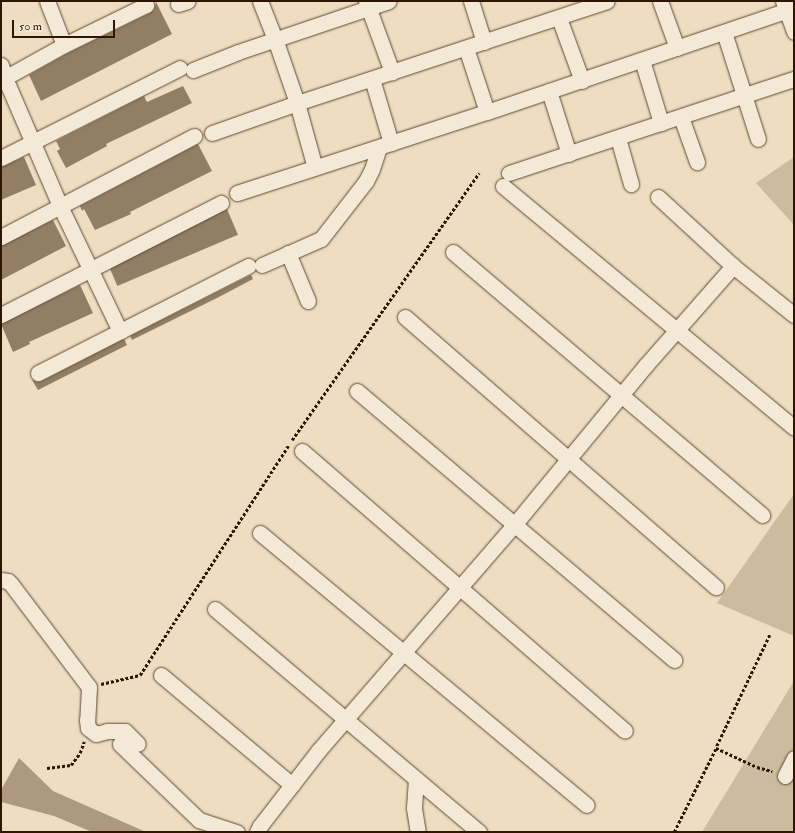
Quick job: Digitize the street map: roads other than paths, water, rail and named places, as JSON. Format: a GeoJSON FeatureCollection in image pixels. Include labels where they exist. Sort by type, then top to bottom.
{"type":"FeatureCollection","features":[{"type":"Feature","properties":{"kind":"street"},"geometry":{"type":"LineString","coordinates":[[47,1],[64,45]]}},
{"type":"Feature","properties":{"kind":"street"},"geometry":{"type":"LineString","coordinates":[[260,1],[276,40],[297,103],[315,168]]}},
{"type":"Feature","properties":{"kind":"street"},"geometry":{"type":"LineString","coordinates":[[1,158],[187,69],[276,40],[367,4],[389,1]]}},
{"type":"Feature","properties":{"kind":"street"},"geometry":{"type":"LineString","coordinates":[[471,1],[484,42]]}},
{"type":"Feature","properties":{"kind":"street"},"geometry":{"type":"LineString","coordinates":[[212,133],[297,103],[607,1]]}},
{"type":"Feature","properties":{"kind":"street"},"geometry":{"type":"LineString","coordinates":[[660,1],[677,48]]}},
{"type":"Feature","properties":{"kind":"street"},"geometry":{"type":"LineString","coordinates":[[120,331],[60,206],[2,74],[64,45],[148,2]]}},
{"type":"Feature","properties":{"kind":"street"},"geometry":{"type":"LineString","coordinates":[[367,4],[392,72]]}},
{"type":"Feature","properties":{"kind":"street"},"geometry":{"type":"LineString","coordinates":[[237,193],[582,81],[724,32],[788,6],[794,32]]}},
{"type":"Feature","properties":{"kind":"street"},"geometry":{"type":"LineString","coordinates":[[559,18],[582,81]]}},
{"type":"Feature","properties":{"kind":"street"},"geometry":{"type":"LineString","coordinates":[[724,32],[758,139]]}},
{"type":"Feature","properties":{"kind":"street"},"geometry":{"type":"LineString","coordinates":[[466,48],[487,112]]}},
{"type":"Feature","properties":{"kind":"street"},"geometry":{"type":"LineString","coordinates":[[642,60],[661,124]]}},
{"type":"Feature","properties":{"kind":"street"},"geometry":{"type":"LineString","coordinates":[[38,374],[120,331],[255,266],[288,254],[321,239],[366,181],[385,145],[372,79]]}},
{"type":"Feature","properties":{"kind":"street"},"geometry":{"type":"LineString","coordinates":[[794,79],[569,154],[506,179],[677,330],[794,428]]}},
{"type":"Feature","properties":{"kind":"street"},"geometry":{"type":"LineString","coordinates":[[549,91],[569,154]]}},
{"type":"Feature","properties":{"kind":"street"},"geometry":{"type":"LineString","coordinates":[[681,117],[697,162]]}},
{"type":"Feature","properties":{"kind":"street"},"geometry":{"type":"LineString","coordinates":[[1,237],[194,136]]}},
{"type":"Feature","properties":{"kind":"street"},"geometry":{"type":"LineString","coordinates":[[618,138],[631,184]]}},
{"type":"Feature","properties":{"kind":"street"},"geometry":{"type":"LineString","coordinates":[[658,197],[733,266],[794,315]]}},
{"type":"Feature","properties":{"kind":"street"},"geometry":{"type":"LineString","coordinates":[[1,315],[221,203]]}},
{"type":"Feature","properties":{"kind":"street"},"geometry":{"type":"LineString","coordinates":[[453,252],[762,515]]}},
{"type":"Feature","properties":{"kind":"street"},"geometry":{"type":"LineString","coordinates":[[288,254],[308,302]]}},
{"type":"Feature","properties":{"kind":"street"},"geometry":{"type":"LineString","coordinates":[[258,832],[260,826],[346,719],[514,525],[621,395],[733,266]]}},
{"type":"Feature","properties":{"kind":"street"},"geometry":{"type":"LineString","coordinates":[[405,317],[716,587]]}},
{"type":"Feature","properties":{"kind":"street"},"geometry":{"type":"LineString","coordinates":[[357,391],[674,660]]}},
{"type":"Feature","properties":{"kind":"street"},"geometry":{"type":"LineString","coordinates":[[302,451],[625,731]]}},
{"type":"Feature","properties":{"kind":"street"},"geometry":{"type":"LineString","coordinates":[[260,533],[586,805]]}},
{"type":"Feature","properties":{"kind":"street"},"geometry":{"type":"LineString","coordinates":[[1,580],[8,581],[11,584],[88,687],[86,720],[88,728],[96,734],[107,731],[125,731],[138,744]]}},
{"type":"Feature","properties":{"kind":"street"},"geometry":{"type":"LineString","coordinates":[[215,609],[479,832]]}},
{"type":"Feature","properties":{"kind":"street"},"geometry":{"type":"LineString","coordinates":[[162,675],[292,785]]}},
{"type":"Feature","properties":{"kind":"street"},"geometry":{"type":"LineString","coordinates":[[120,744],[199,820],[237,832]]}},
{"type":"Feature","properties":{"kind":"street"},"geometry":{"type":"LineString","coordinates":[[785,776],[794,758]]}},
{"type":"Feature","properties":{"kind":"street"},"geometry":{"type":"LineString","coordinates":[[416,778],[414,808],[418,832]]}}]}
